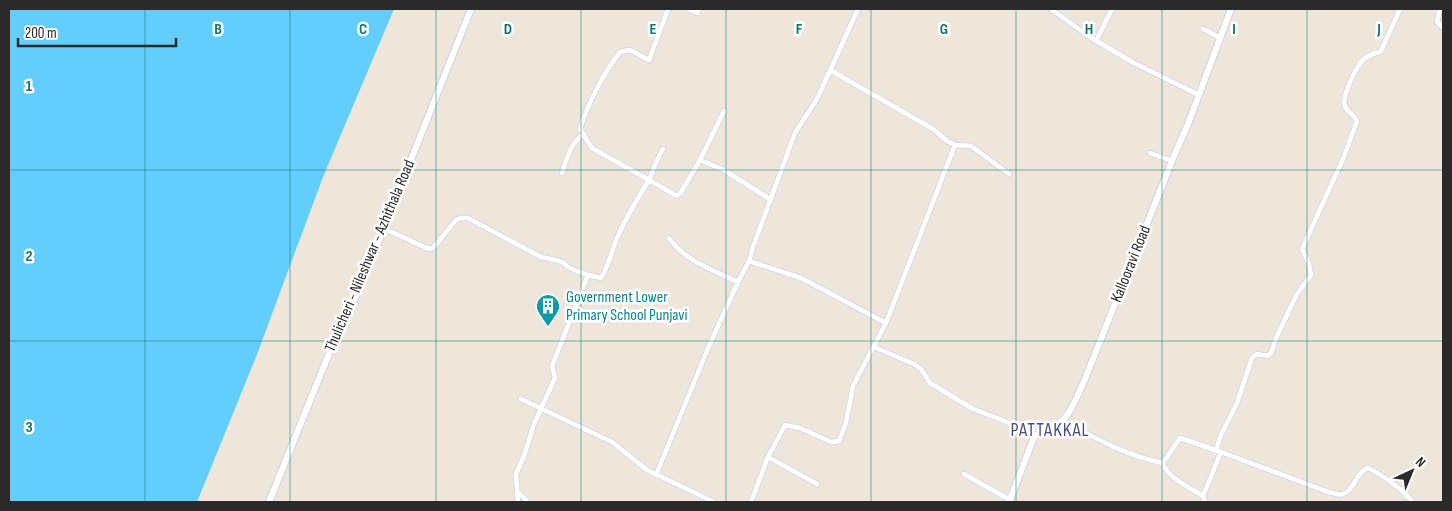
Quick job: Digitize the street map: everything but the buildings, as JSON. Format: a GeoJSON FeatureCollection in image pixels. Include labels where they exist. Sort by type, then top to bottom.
{"type":"FeatureCollection","features":[{"type":"Feature","properties":{"kind":"main road","name":"Thulicheri - Nileshwar - Azhithala Road"},"geometry":{"type":"LineString","coordinates":[[269,502],[337,334],[360,288],[471,9]]}},
{"type":"Feature","properties":{"kind":"main road","name":"Kallooravi Road"},"geometry":{"type":"LineString","coordinates":[[1063,421],[1070,413],[1085,379],[1188,124],[1231,9]]}},
{"type":"Feature","properties":{"kind":"main road"},"geometry":{"type":"LineString","coordinates":[[1010,501],[1035,435],[1050,430],[1063,421]]}},
{"type":"Feature","properties":{"kind":"street"},"geometry":{"type":"LineString","coordinates":[[668,9],[649,60],[630,50],[620,52],[607,69],[585,113],[580,129],[592,148],[677,196],[700,160],[724,111]]}},
{"type":"Feature","properties":{"kind":"street"},"geometry":{"type":"LineString","coordinates":[[688,9],[697,13],[700,9]]}},
{"type":"Feature","properties":{"kind":"street"},"geometry":{"type":"LineString","coordinates":[[656,475],[709,346],[738,282],[750,261],[753,247],[795,133],[817,99],[858,9]]}},
{"type":"Feature","properties":{"kind":"street"},"geometry":{"type":"LineString","coordinates":[[1052,9],[1096,40],[1132,62],[1199,95]]}},
{"type":"Feature","properties":{"kind":"street"},"geometry":{"type":"LineString","coordinates":[[1096,40],[1112,9]]}},
{"type":"Feature","properties":{"kind":"street"},"geometry":{"type":"LineString","coordinates":[[1203,496],[1219,451],[1221,436],[1236,403],[1252,358],[1257,354],[1267,356],[1271,353],[1297,294],[1311,275],[1309,264],[1302,248],[1343,159],[1357,122],[1345,106],[1346,94],[1361,61],[1368,55],[1381,51],[1400,9]]}},
{"type":"Feature","properties":{"kind":"street"},"geometry":{"type":"LineString","coordinates":[[1440,9],[1437,22],[1443,28]]}},
{"type":"Feature","properties":{"kind":"street"},"geometry":{"type":"LineString","coordinates":[[1203,29],[1221,38]]}},
{"type":"Feature","properties":{"kind":"street"},"geometry":{"type":"LineString","coordinates":[[830,70],[933,129],[954,145],[971,146],[1009,174]]}},
{"type":"Feature","properties":{"kind":"street"},"geometry":{"type":"LineString","coordinates":[[562,173],[570,150],[576,140],[583,134]]}},
{"type":"Feature","properties":{"kind":"street"},"geometry":{"type":"LineString","coordinates":[[751,502],[768,457],[785,425],[800,428],[831,442],[839,441],[846,423],[853,386],[886,323],[954,145]]}},
{"type":"Feature","properties":{"kind":"street"},"geometry":{"type":"LineString","coordinates":[[383,228],[431,249],[456,220],[468,218],[541,257],[564,262],[569,268],[601,278],[606,271],[609,258],[623,226],[649,180],[656,160],[664,149]]}},
{"type":"Feature","properties":{"kind":"street"},"geometry":{"type":"LineString","coordinates":[[1150,153],[1172,161]]}},
{"type":"Feature","properties":{"kind":"street"},"geometry":{"type":"LineString","coordinates":[[700,160],[724,170],[771,200]]}},
{"type":"Feature","properties":{"kind":"street"},"geometry":{"type":"LineString","coordinates":[[669,238],[677,250],[695,262],[738,282]]}},
{"type":"Feature","properties":{"kind":"street"},"geometry":{"type":"LineString","coordinates":[[750,261],[801,278],[886,323]]}},
{"type":"Feature","properties":{"kind":"street"},"geometry":{"type":"LineString","coordinates":[[518,502],[516,474],[534,424],[554,378],[552,366],[588,275]]}},
{"type":"Feature","properties":{"kind":"street"},"geometry":{"type":"LineString","coordinates":[[874,347],[921,368],[930,383],[973,409],[1035,435]]}},
{"type":"Feature","properties":{"kind":"street"},"geometry":{"type":"LineString","coordinates":[[521,399],[612,442],[647,470],[714,502]]}},
{"type":"Feature","properties":{"kind":"street"},"geometry":{"type":"LineString","coordinates":[[1063,421],[1113,447],[1163,463]]}},
{"type":"Feature","properties":{"kind":"street"},"geometry":{"type":"LineString","coordinates":[[1163,463],[1180,438],[1341,495],[1350,489],[1359,473],[1368,468],[1401,491],[1412,502]]}},
{"type":"Feature","properties":{"kind":"street"},"geometry":{"type":"LineString","coordinates":[[768,457],[817,484]]}},
{"type":"Feature","properties":{"kind":"street"},"geometry":{"type":"LineString","coordinates":[[1163,463],[1164,468],[1173,476],[1203,496],[1205,502]]}},
{"type":"Feature","properties":{"kind":"street"},"geometry":{"type":"LineString","coordinates":[[964,474],[1010,501]]}},
{"type":"Feature","properties":{"kind":"street"},"geometry":{"type":"LineString","coordinates":[[518,492],[528,502]]}},
{"type":"Feature","properties":{"kind":"water"},"geometry":{"type":"Polygon","coordinates":[[[9,9],[394,9],[323,177],[256,357],[197,502],[9,502],[9,9]]]}},
{"type":"Feature","properties":{"kind":"place","name":"Government Lower Primary School Punjavi"},"geometry":{"type":"Point","coordinates":[548,327]}},
{"type":"Feature","properties":{"kind":"district","name":"PATTAKKAL"},"geometry":{"type":"Point","coordinates":[1050,430]}}]}
